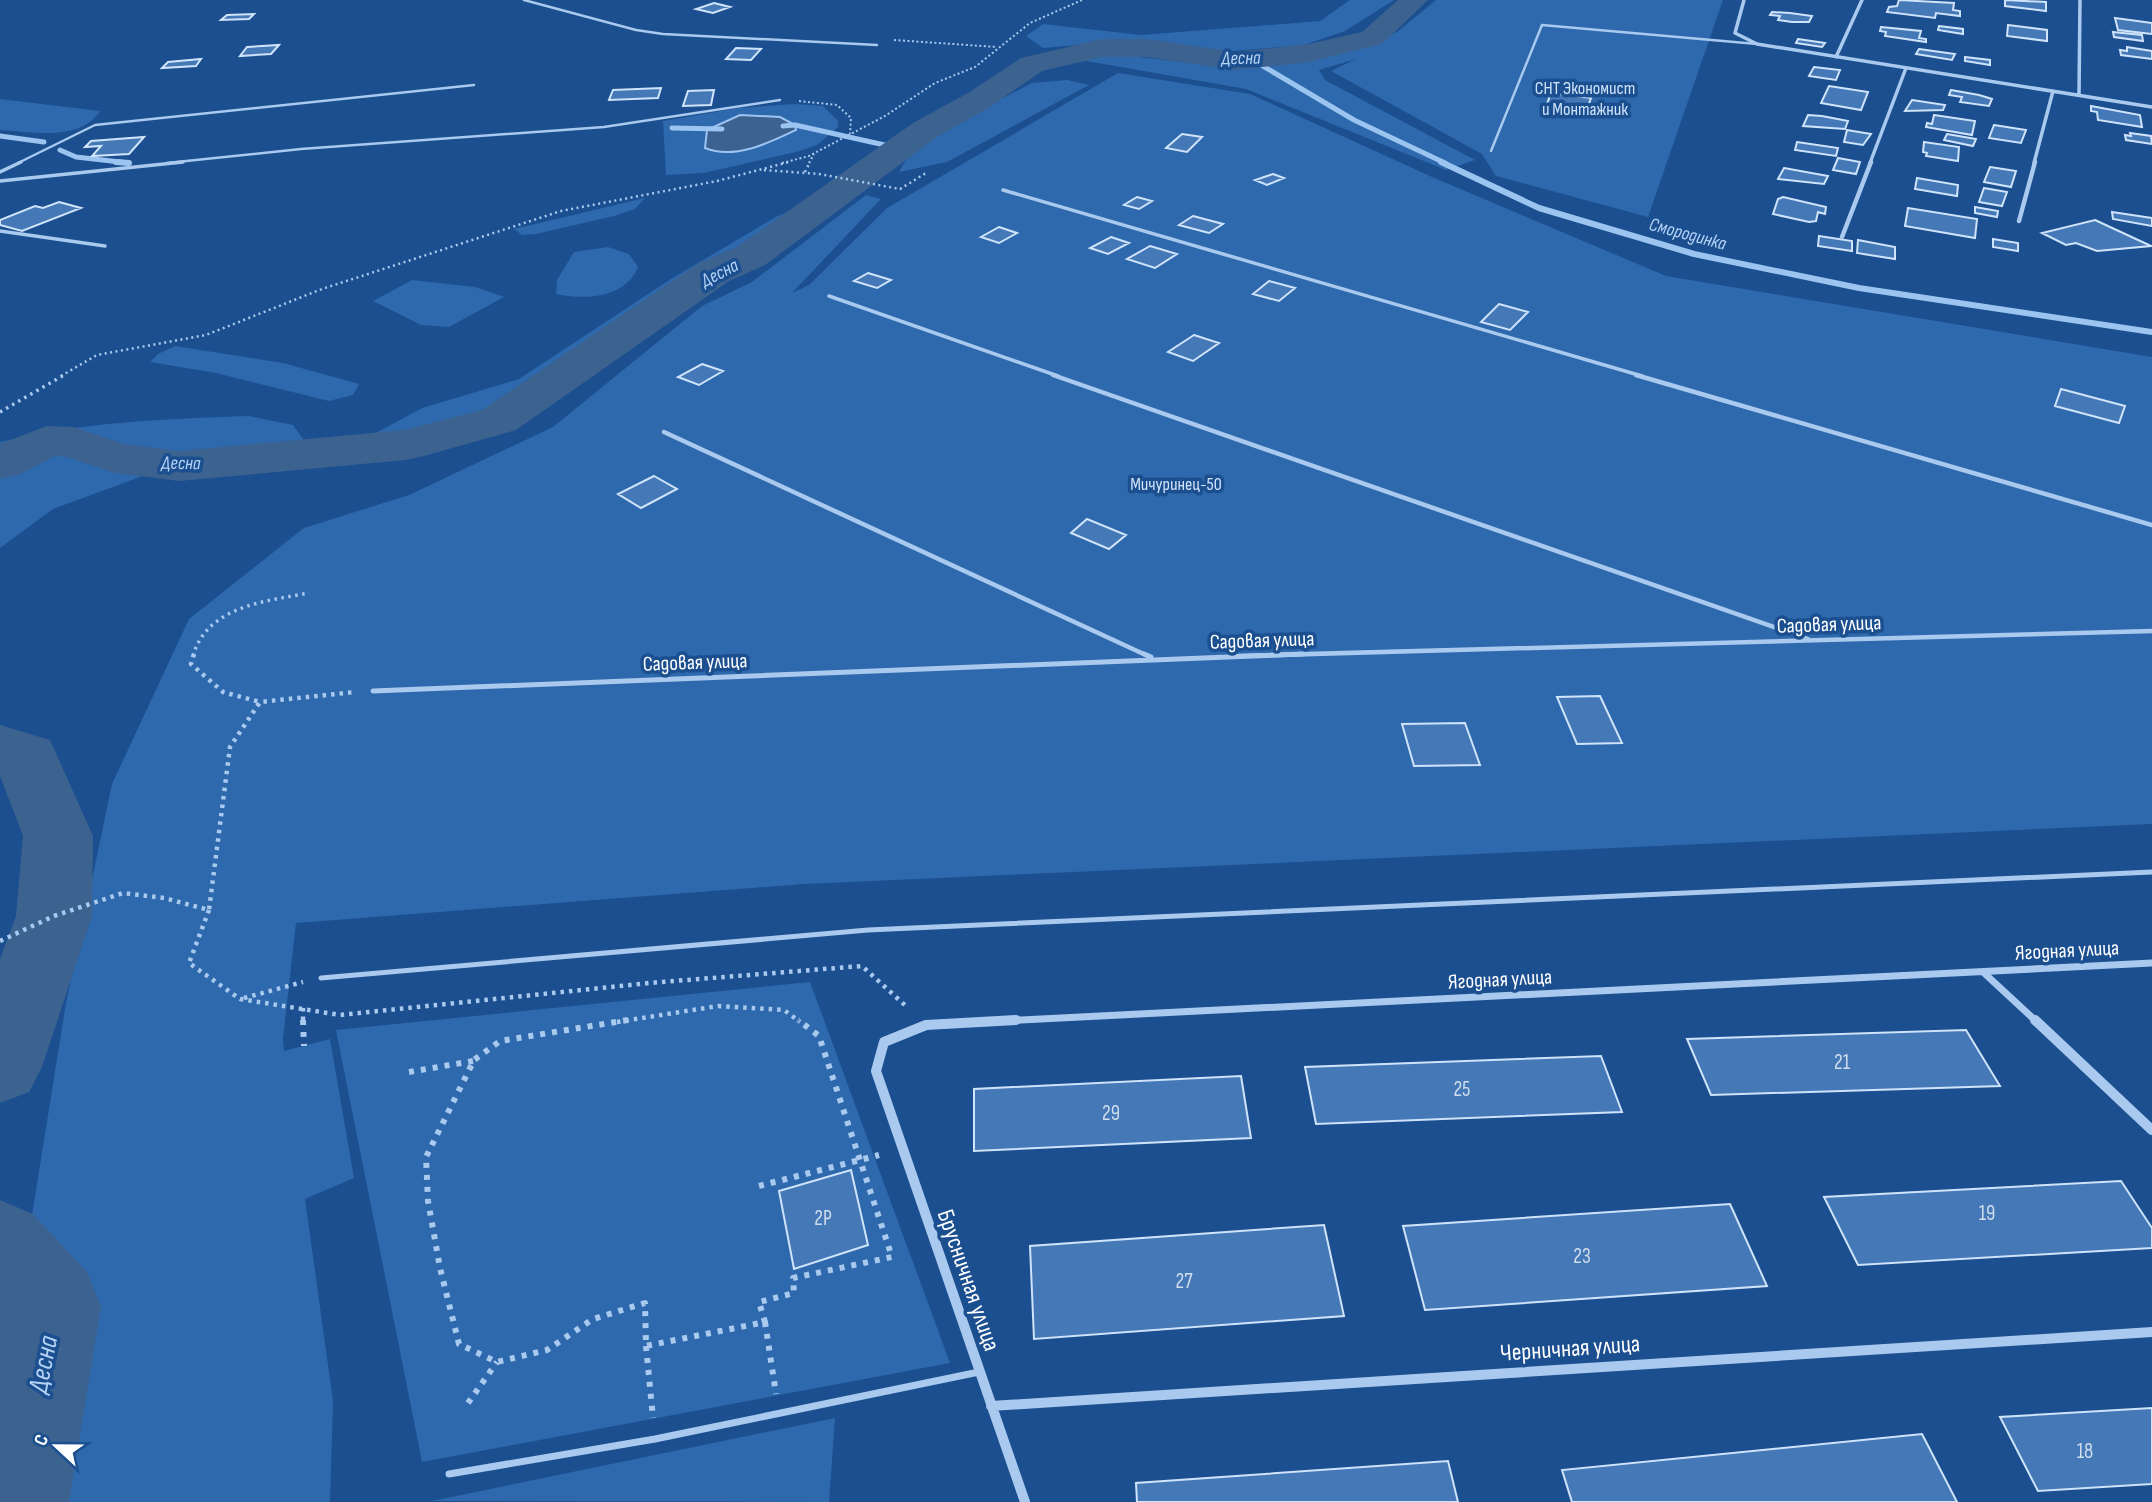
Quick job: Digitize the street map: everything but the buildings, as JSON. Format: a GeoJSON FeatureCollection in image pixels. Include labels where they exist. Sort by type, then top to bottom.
{"type":"FeatureCollection","features":[{"type":"Feature","properties":{"kind":"street"},"geometry":{"type":"LineString","coordinates":[[1744,0],[1735,33],[1758,44],[2152,107]]}},
{"type":"Feature","properties":{"kind":"street"},"geometry":{"type":"LineString","coordinates":[[1836,57],[1862,0]]}},
{"type":"Feature","properties":{"kind":"street"},"geometry":{"type":"LineString","coordinates":[[2079,95],[2080,0]]}},
{"type":"Feature","properties":{"kind":"street"},"geometry":{"type":"LineString","coordinates":[[1842,237],[1906,68]]}},
{"type":"Feature","properties":{"kind":"street"},"geometry":{"type":"LineString","coordinates":[[2019,221],[2053,91]]}},
{"type":"Feature","properties":{"kind":"street","name":"Ягодная улица"},"geometry":{"type":"LineString","coordinates":[[876,1071],[884,1041],[926,1025],[2152,964]]}},
{"type":"Feature","properties":{"kind":"street"},"geometry":{"type":"LineString","coordinates":[[1983,972],[2152,1130]]}},
{"type":"Feature","properties":{"kind":"street","name":"Брусничная улица"},"geometry":{"type":"LineString","coordinates":[[876,1071],[1025,1502]]}},
{"type":"Feature","properties":{"kind":"street","name":"Черничная улица"},"geometry":{"type":"LineString","coordinates":[[991,1406],[2152,1332]]}},
{"type":"Feature","properties":{"kind":"lane"},"geometry":{"type":"LineString","coordinates":[[524,0],[636,30],[663,34],[877,45]]}},
{"type":"Feature","properties":{"kind":"lane"},"geometry":{"type":"LineString","coordinates":[[1491,150],[1542,25],[1758,44]]}},
{"type":"Feature","properties":{"kind":"lane"},"geometry":{"type":"LineString","coordinates":[[0,172],[95,125],[474,85]]}},
{"type":"Feature","properties":{"kind":"lane"},"geometry":{"type":"LineString","coordinates":[[0,181],[301,149],[604,127],[780,100]]}},
{"type":"Feature","properties":{"kind":"lane"},"geometry":{"type":"LineString","coordinates":[[1003,190],[2152,525]]}},
{"type":"Feature","properties":{"kind":"lane"},"geometry":{"type":"LineString","coordinates":[[0,231],[105,246]]}},
{"type":"Feature","properties":{"kind":"lane"},"geometry":{"type":"LineString","coordinates":[[829,296],[1811,640]]}},
{"type":"Feature","properties":{"kind":"lane"},"geometry":{"type":"LineString","coordinates":[[664,432],[1154,658]]}},
{"type":"Feature","properties":{"kind":"lane","name":"Садовая улица"},"geometry":{"type":"LineString","coordinates":[[373,691],[1154,658],[2152,631]]}},
{"type":"Feature","properties":{"kind":"lane"},"geometry":{"type":"LineString","coordinates":[[321,978],[868,930],[2152,872]]}},
{"type":"Feature","properties":{"kind":"lane"},"geometry":{"type":"LineString","coordinates":[[449,1474],[655,1438],[979,1373]]}},
{"type":"Feature","properties":{"kind":"path"},"geometry":{"type":"LineString","coordinates":[[0,412],[97,355],[206,335],[322,289],[561,211],[717,181],[814,153],[935,83],[975,67],[1030,23],[1082,0]]}},
{"type":"Feature","properties":{"kind":"path"},"geometry":{"type":"LineString","coordinates":[[877,45],[885,40],[997,47]]}},
{"type":"Feature","properties":{"kind":"path"},"geometry":{"type":"LineString","coordinates":[[780,100],[823,101],[837,105],[851,118],[850,134]]}},
{"type":"Feature","properties":{"kind":"path"},"geometry":{"type":"LineString","coordinates":[[804,172],[814,153]]}},
{"type":"Feature","properties":{"kind":"path"},"geometry":{"type":"LineString","coordinates":[[760,169],[819,174],[900,188],[926,173]]}},
{"type":"Feature","properties":{"kind":"path"},"geometry":{"type":"LineString","coordinates":[[309,593],[238,607],[198,638],[191,664],[223,692],[260,702],[373,691]]}},
{"type":"Feature","properties":{"kind":"path"},"geometry":{"type":"LineString","coordinates":[[260,702],[230,747],[209,910],[189,963],[240,999],[340,1015],[649,983],[862,966],[926,1025]]}},
{"type":"Feature","properties":{"kind":"path"},"geometry":{"type":"LineString","coordinates":[[0,941],[54,916],[123,892],[164,898],[209,910]]}},
{"type":"Feature","properties":{"kind":"path"},"geometry":{"type":"LineString","coordinates":[[240,999],[321,978]]}},
{"type":"Feature","properties":{"kind":"path"},"geometry":{"type":"LineString","coordinates":[[409,1072],[474,1060],[500,1041],[661,1013],[718,1006],[784,1010],[819,1037],[892,1257],[793,1278],[794,1293],[759,1302],[765,1322],[779,1413]]}},
{"type":"Feature","properties":{"kind":"path"},"geometry":{"type":"LineString","coordinates":[[303,1008],[304,1046]]}},
{"type":"Feature","properties":{"kind":"path"},"geometry":{"type":"LineString","coordinates":[[474,1060],[426,1157],[428,1201],[440,1268],[459,1344],[497,1362],[547,1350],[593,1319],[645,1303],[646,1346],[655,1438]]}},
{"type":"Feature","properties":{"kind":"path"},"geometry":{"type":"LineString","coordinates":[[759,1186],[860,1160]]}},
{"type":"Feature","properties":{"kind":"path"},"geometry":{"type":"LineString","coordinates":[[646,1346],[765,1322]]}},
{"type":"Feature","properties":{"kind":"path"},"geometry":{"type":"LineString","coordinates":[[468,1403],[497,1362]]}},
{"type":"Feature","properties":{"kind":"green space"},"geometry":{"type":"Polygon","coordinates":[[[1350,0],[1394,0],[1345,31],[1304,45],[1233,51],[1099,43],[1043,48],[1026,36],[1043,24],[1141,35],[1320,21],[1350,0]]]}},
{"type":"Feature","properties":{"kind":"green space","name":"СНТ Экономист и Монтажник"},"geometry":{"type":"Polygon","coordinates":[[[1436,0],[1723,0],[1648,217],[1496,176],[1482,154],[1331,71],[1356,59],[1319,70],[1325,80],[1475,160],[1446,170],[1246,89],[1081,60],[1095,55],[1217,66],[1313,59],[1397,32],[1436,0]]]}},
{"type":"Feature","properties":{"kind":"green space","name":"Мичуринец-50"},"geometry":{"type":"Polygon","coordinates":[[[1118,73],[1250,94],[1432,177],[1666,276],[2152,357],[2152,824],[804,884],[296,923],[283,1039],[284,1051],[330,1039],[354,1178],[305,1199],[333,1401],[330,1502],[0,1502],[0,1415],[66,1003],[112,784],[189,619],[304,528],[409,495],[553,427],[702,306],[752,282],[866,195],[881,199],[792,293],[809,285],[887,208],[1118,73]]]}},
{"type":"Feature","properties":{"kind":"green space"},"geometry":{"type":"Polygon","coordinates":[[[1067,80],[1089,85],[947,162],[899,172],[908,156],[946,128],[1032,83],[1067,80]]]}},
{"type":"Feature","properties":{"kind":"green space"},"geometry":{"type":"Polygon","coordinates":[[[0,99],[100,111],[92,121],[68,131],[40,133],[0,130],[0,99]]]}},
{"type":"Feature","properties":{"kind":"green space"},"geometry":{"type":"Polygon","coordinates":[[[795,104],[823,106],[838,121],[838,127],[817,145],[800,151],[704,173],[666,175],[663,121],[739,108],[795,104]]]}},
{"type":"Feature","properties":{"kind":"green space"},"geometry":{"type":"Polygon","coordinates":[[[820,197],[843,197],[815,217],[707,271],[495,417],[412,440],[378,443],[363,440],[422,408],[519,379],[671,279],[774,218],[820,197]]]}},
{"type":"Feature","properties":{"kind":"green space"},"geometry":{"type":"Polygon","coordinates":[[[645,198],[635,209],[614,216],[536,234],[522,235],[514,229],[645,198]]]}},
{"type":"Feature","properties":{"kind":"green space"},"geometry":{"type":"Polygon","coordinates":[[[608,247],[629,254],[638,267],[624,286],[591,297],[556,294],[557,280],[574,252],[608,247]]]}},
{"type":"Feature","properties":{"kind":"green space"},"geometry":{"type":"Polygon","coordinates":[[[412,280],[475,287],[504,297],[449,327],[421,325],[373,301],[412,280]]]}},
{"type":"Feature","properties":{"kind":"green space"},"geometry":{"type":"Polygon","coordinates":[[[175,346],[283,363],[359,384],[353,395],[329,401],[216,373],[150,362],[158,354],[175,346]]]}},
{"type":"Feature","properties":{"kind":"green space"},"geometry":{"type":"Polygon","coordinates":[[[249,416],[293,425],[310,449],[186,460],[53,509],[0,548],[0,442],[93,426],[249,416]]]}},
{"type":"Feature","properties":{"kind":"green space"},"geometry":{"type":"Polygon","coordinates":[[[810,982],[950,1363],[422,1462],[336,1030],[810,982]]]}},
{"type":"Feature","properties":{"kind":"green space"},"geometry":{"type":"Polygon","coordinates":[[[835,1418],[829,1502],[432,1501],[835,1418]]]}},
{"type":"Feature","properties":{"kind":"shaded area"},"geometry":{"type":"Polygon","coordinates":[[[740,115],[780,117],[795,125],[796,130],[763,145],[739,151],[705,148],[707,130],[740,115]]]}},
{"type":"Feature","properties":{"kind":"waterway","name":"Десна"},"geometry":{"type":"LineString","coordinates":[[0,464],[47,441],[74,442],[115,458],[179,466],[406,445],[499,420],[714,272],[751,256],[925,130],[979,100],[1032,64],[1102,48],[1147,48],[1235,61],[1309,53],[1372,38],[1414,0]]}},
{"type":"Feature","properties":{"kind":"waterway","name":"Смородинка"},"geometry":{"type":"LineString","coordinates":[[1251,59],[1354,120],[1445,163]]}},
{"type":"Feature","properties":{"kind":"waterway"},"geometry":{"type":"LineString","coordinates":[[783,126],[795,125],[898,148]]}},
{"type":"Feature","properties":{"kind":"waterway"},"geometry":{"type":"LineString","coordinates":[[672,128],[722,129]]}},
{"type":"Feature","properties":{"kind":"waterway"},"geometry":{"type":"LineString","coordinates":[[0,136],[44,142]]}},
{"type":"Feature","properties":{"kind":"waterway"},"geometry":{"type":"LineString","coordinates":[[60,150],[76,157],[129,163],[116,162]]}},
{"type":"Feature","properties":{"kind":"waterway","name":"Смородинка"},"geometry":{"type":"LineString","coordinates":[[1441,162],[1539,208],[1694,254],[1859,288],[2152,332]]}},
{"type":"Feature","properties":{"kind":"waterway","name":"Десна"},"geometry":{"type":"LineString","coordinates":[[0,748],[26,756],[58,836],[54,916],[0,1067]]}},
{"type":"Feature","properties":{"kind":"waterway","name":"Десна"},"geometry":{"type":"LineString","coordinates":[[0,1245],[53,1306],[16,1502]]}}]}
